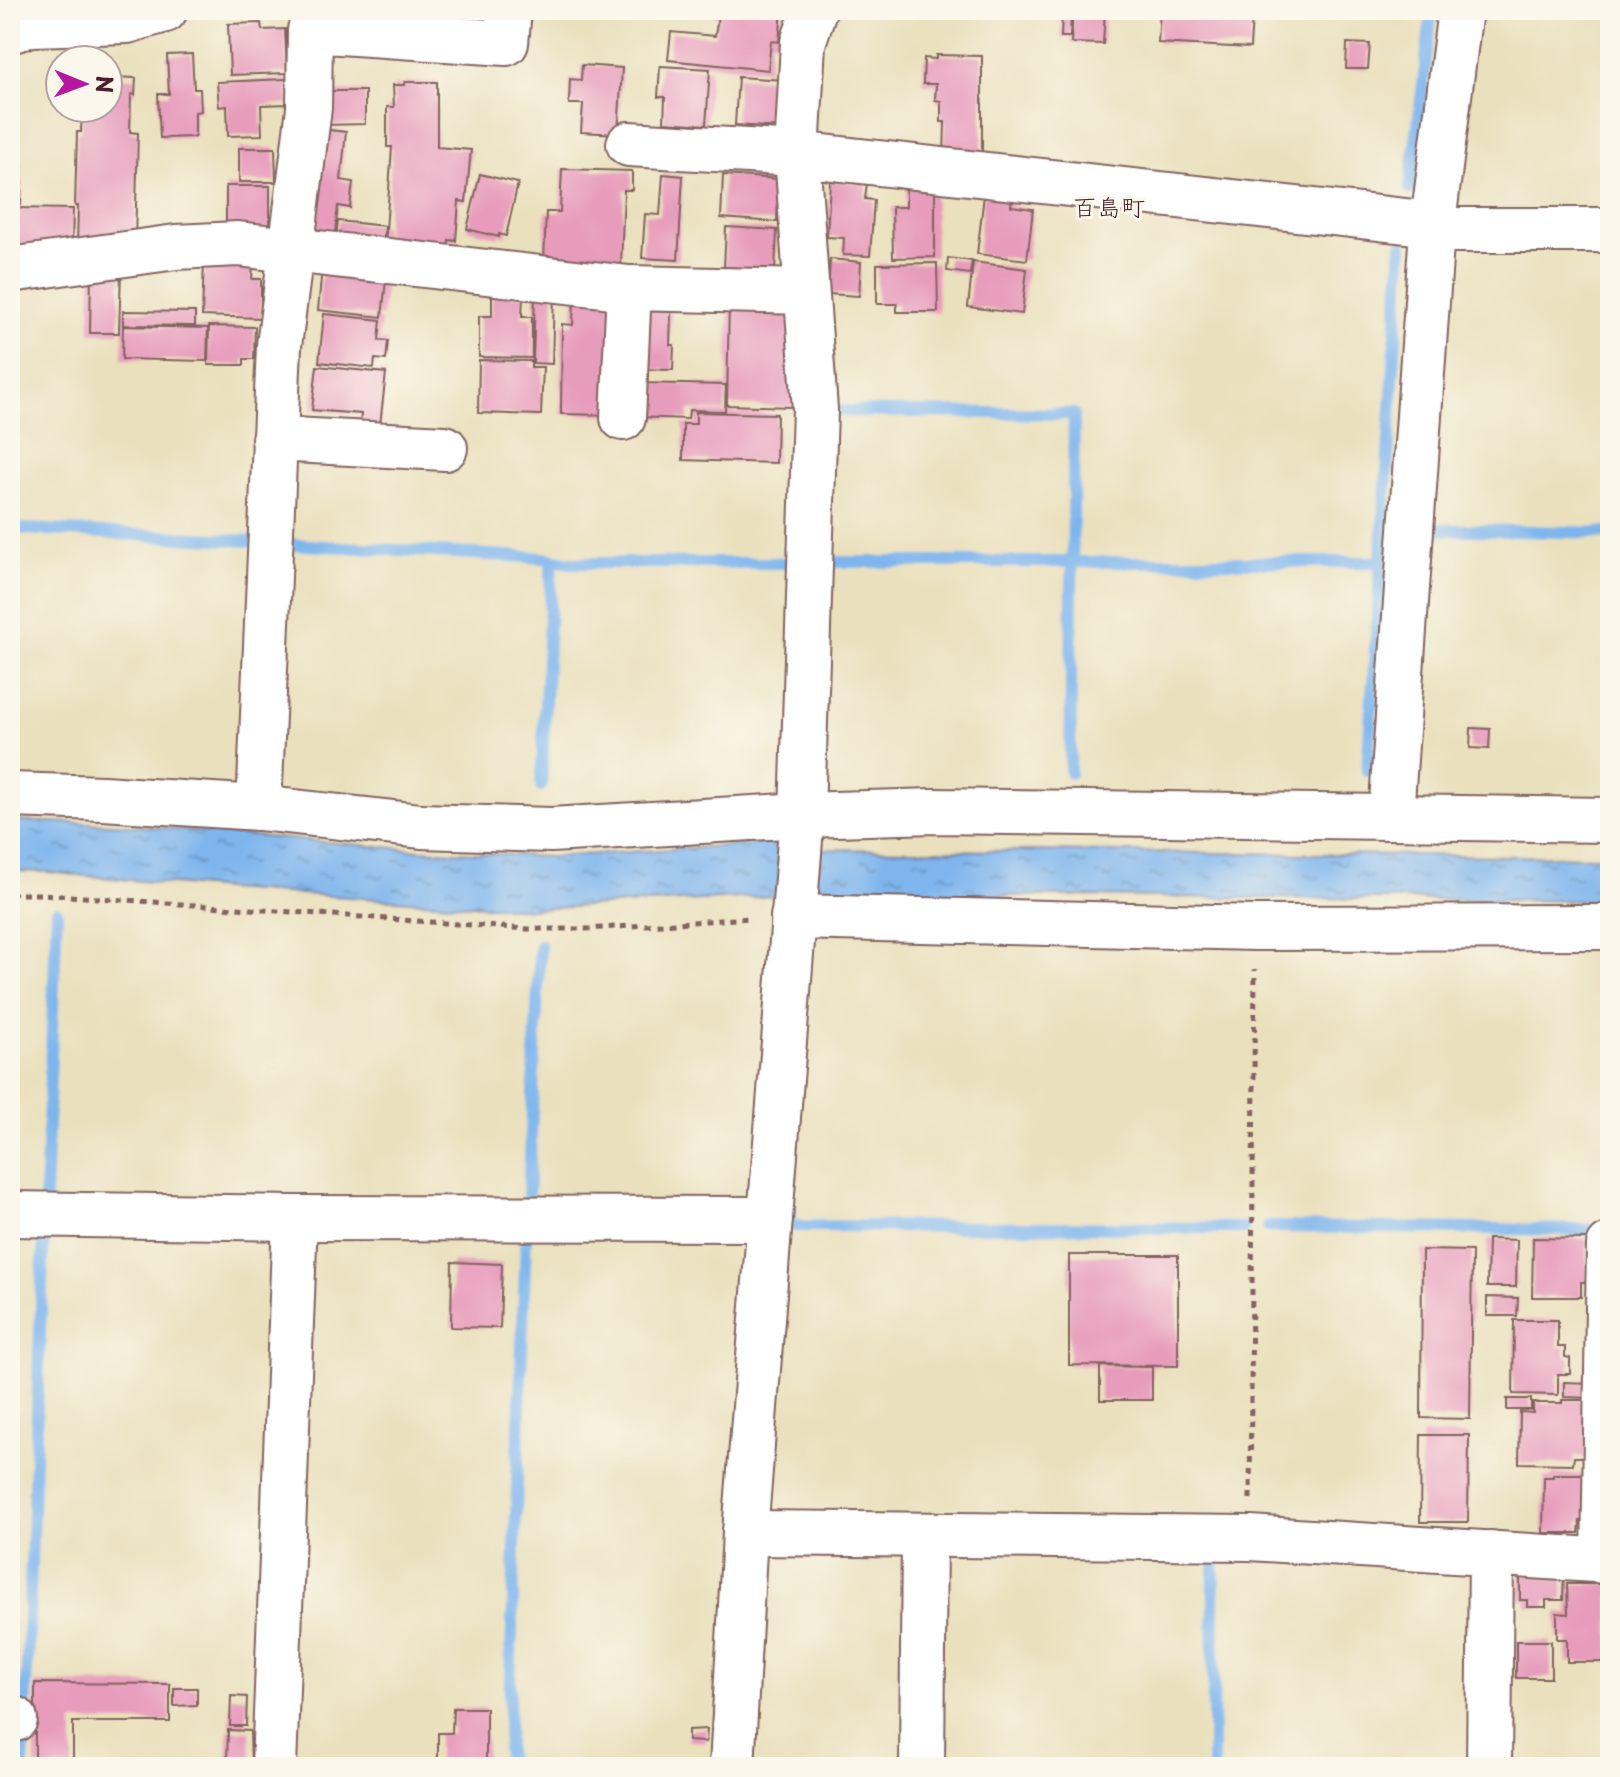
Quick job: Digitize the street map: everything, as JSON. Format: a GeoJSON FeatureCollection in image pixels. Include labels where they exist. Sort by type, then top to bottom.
{"type":"FeatureCollection","features":[{"type":"Feature","properties":{"kind":"street"},"geometry":{"type":"LineString","coordinates":[[10,31],[31,24],[127,21],[165,10]]}},
{"type":"Feature","properties":{"kind":"street"},"geometry":{"type":"LineString","coordinates":[[259,808],[279,346],[309,108],[310,20],[506,43],[509,10]]}},
{"type":"Feature","properties":{"kind":"street"},"geometry":{"type":"LineString","coordinates":[[732,1767],[745,1533],[800,826],[815,410],[797,154],[803,43],[814,10]]}},
{"type":"Feature","properties":{"kind":"street"},"geometry":{"type":"LineString","coordinates":[[1391,816],[1433,227],[1460,10]]}},
{"type":"Feature","properties":{"kind":"street"},"geometry":{"type":"LineString","coordinates":[[629,144],[797,154],[1433,227],[1610,230]]}},
{"type":"Feature","properties":{"kind":"street"},"geometry":{"type":"LineString","coordinates":[[10,270],[176,247],[238,244],[629,288],[806,292]]}},
{"type":"Feature","properties":{"kind":"street"},"geometry":{"type":"LineString","coordinates":[[623,418],[629,288]]}},
{"type":"Feature","properties":{"kind":"street"},"geometry":{"type":"LineString","coordinates":[[274,439],[445,448]]}},
{"type":"Feature","properties":{"kind":"street"},"geometry":{"type":"LineString","coordinates":[[10,795],[259,808],[421,826],[551,830],[800,826],[934,811],[1610,820]]}},
{"type":"Feature","properties":{"kind":"street"},"geometry":{"type":"LineString","coordinates":[[794,911],[1256,928],[1610,927]]}},
{"type":"Feature","properties":{"kind":"street"},"geometry":{"type":"LineString","coordinates":[[10,1214],[770,1219]]}},
{"type":"Feature","properties":{"kind":"street"},"geometry":{"type":"LineString","coordinates":[[274,1767],[295,1218]]}},
{"type":"Feature","properties":{"kind":"street"},"geometry":{"type":"LineString","coordinates":[[745,1533],[1250,1538],[1607,1561],[1609,1246]]}},
{"type":"Feature","properties":{"kind":"street"},"geometry":{"type":"LineString","coordinates":[[922,1767],[924,1535]]}},
{"type":"Feature","properties":{"kind":"street"},"geometry":{"type":"LineString","coordinates":[[1489,1767],[1491,1553]]}},
{"type":"Feature","properties":{"kind":"path"},"geometry":{"type":"LineString","coordinates":[[10,894],[527,929],[586,929],[794,911]]}},
{"type":"Feature","properties":{"kind":"path"},"geometry":{"type":"LineString","coordinates":[[1250,1538],[1256,928]]}},
{"type":"Feature","properties":{"kind":"water"},"geometry":{"type":"Polygon","coordinates":[[[10,821],[116,824],[419,850],[550,857],[784,842],[817,849],[1610,857],[1610,901],[815,894],[533,909],[10,871],[10,821]]]}},
{"type":"Feature","properties":{"kind":"building"},"geometry":{"type":"Polygon","coordinates":[[[714,10],[782,10],[779,42],[771,41],[768,70],[668,60],[671,32],[715,36],[718,16],[714,16],[714,10]]]}},
{"type":"Feature","properties":{"kind":"building"},"geometry":{"type":"Polygon","coordinates":[[[1073,10],[1105,10],[1103,44],[1071,43],[1073,10]]]}},
{"type":"Feature","properties":{"kind":"building"},"geometry":{"type":"Polygon","coordinates":[[[1160,10],[1271,10],[1271,18],[1252,16],[1250,48],[1158,43],[1160,10]]]}},
{"type":"Feature","properties":{"kind":"building"},"geometry":{"type":"Polygon","coordinates":[[[1062,14],[1071,15],[1070,37],[1061,37],[1062,14]]]}},
{"type":"Feature","properties":{"kind":"building"},"geometry":{"type":"Polygon","coordinates":[[[261,23],[262,30],[285,29],[287,73],[230,75],[228,24],[261,23]]]}},
{"type":"Feature","properties":{"kind":"building"},"geometry":{"type":"Polygon","coordinates":[[[1347,43],[1370,44],[1368,69],[1346,69],[1347,43]]]}},
{"type":"Feature","properties":{"kind":"building"},"geometry":{"type":"Polygon","coordinates":[[[192,54],[194,89],[200,89],[201,111],[195,112],[195,137],[160,138],[158,94],[169,94],[167,55],[192,54]]]}},
{"type":"Feature","properties":{"kind":"building"},"geometry":{"type":"Polygon","coordinates":[[[936,55],[982,56],[982,156],[944,155],[945,122],[941,122],[941,101],[935,100],[936,84],[923,84],[924,58],[936,59],[936,55]]]}},
{"type":"Feature","properties":{"kind":"building"},"geometry":{"type":"Polygon","coordinates":[[[582,65],[622,68],[618,134],[581,132],[583,104],[569,104],[570,79],[581,80],[582,65]]]}},
{"type":"Feature","properties":{"kind":"building"},"geometry":{"type":"Polygon","coordinates":[[[660,66],[710,69],[706,125],[664,122],[665,97],[658,97],[660,66]]]}},
{"type":"Feature","properties":{"kind":"building"},"geometry":{"type":"Polygon","coordinates":[[[738,77],[784,80],[782,128],[735,125],[738,77]]]}},
{"type":"Feature","properties":{"kind":"building"},"geometry":{"type":"Polygon","coordinates":[[[124,78],[136,78],[135,95],[131,94],[130,132],[138,133],[135,242],[77,245],[77,132],[81,132],[81,124],[124,124],[124,78]]]}},
{"type":"Feature","properties":{"kind":"building"},"geometry":{"type":"Polygon","coordinates":[[[287,79],[289,104],[261,105],[262,135],[228,136],[227,106],[219,107],[217,82],[287,79]]]}},
{"type":"Feature","properties":{"kind":"building"},"geometry":{"type":"Polygon","coordinates":[[[405,82],[437,82],[437,147],[471,150],[466,202],[459,201],[456,241],[449,240],[448,255],[385,245],[392,147],[387,147],[387,107],[394,107],[393,85],[405,85],[405,82]]]}},
{"type":"Feature","properties":{"kind":"building"},"geometry":{"type":"Polygon","coordinates":[[[323,91],[365,91],[365,124],[324,125],[323,91]]]}},
{"type":"Feature","properties":{"kind":"building"},"geometry":{"type":"Polygon","coordinates":[[[320,129],[346,132],[341,180],[353,182],[350,208],[338,206],[334,241],[315,238],[320,129]]]}},
{"type":"Feature","properties":{"kind":"building"},"geometry":{"type":"Polygon","coordinates":[[[239,148],[275,148],[276,182],[239,182],[239,148]]]}},
{"type":"Feature","properties":{"kind":"building"},"geometry":{"type":"Polygon","coordinates":[[[10,161],[22,162],[21,205],[10,205],[10,161]]]}},
{"type":"Feature","properties":{"kind":"building"},"geometry":{"type":"Polygon","coordinates":[[[562,169],[632,171],[632,190],[624,190],[621,265],[544,262],[546,212],[560,212],[562,169]]]}},
{"type":"Feature","properties":{"kind":"building"},"geometry":{"type":"Polygon","coordinates":[[[480,174],[518,183],[506,236],[467,229],[480,174]]]}},
{"type":"Feature","properties":{"kind":"building"},"geometry":{"type":"Polygon","coordinates":[[[663,174],[683,176],[678,260],[642,258],[645,214],[660,215],[663,174]]]}},
{"type":"Feature","properties":{"kind":"building"},"geometry":{"type":"Polygon","coordinates":[[[723,175],[779,179],[777,222],[721,218],[723,175]]]}},
{"type":"Feature","properties":{"kind":"building"},"geometry":{"type":"Polygon","coordinates":[[[830,181],[867,183],[865,199],[874,200],[870,256],[843,255],[844,238],[827,237],[830,181]]]}},
{"type":"Feature","properties":{"kind":"building"},"geometry":{"type":"Polygon","coordinates":[[[226,186],[270,186],[270,229],[226,229],[226,186]]]}},
{"type":"Feature","properties":{"kind":"building"},"geometry":{"type":"Polygon","coordinates":[[[906,186],[935,186],[935,257],[893,258],[892,207],[906,207],[906,186]]]}},
{"type":"Feature","properties":{"kind":"building"},"geometry":{"type":"Polygon","coordinates":[[[984,195],[1012,198],[1011,206],[1033,209],[1027,260],[977,254],[984,195]]]}},
{"type":"Feature","properties":{"kind":"building"},"geometry":{"type":"Polygon","coordinates":[[[10,208],[73,209],[72,249],[10,248],[10,208]]]}},
{"type":"Feature","properties":{"kind":"building"},"geometry":{"type":"Polygon","coordinates":[[[338,221],[385,226],[383,245],[336,235],[338,221]]]}},
{"type":"Feature","properties":{"kind":"building"},"geometry":{"type":"Polygon","coordinates":[[[726,227],[777,230],[775,271],[724,267],[726,227]]]}},
{"type":"Feature","properties":{"kind":"building"},"geometry":{"type":"Polygon","coordinates":[[[948,258],[972,261],[970,274],[947,271],[948,258]]]}},
{"type":"Feature","properties":{"kind":"building"},"geometry":{"type":"Polygon","coordinates":[[[830,259],[861,262],[859,296],[828,294],[830,259]]]}},
{"type":"Feature","properties":{"kind":"building"},"geometry":{"type":"Polygon","coordinates":[[[204,261],[253,262],[252,279],[261,279],[261,318],[202,316],[204,261]]]}},
{"type":"Feature","properties":{"kind":"building"},"geometry":{"type":"Polygon","coordinates":[[[973,262],[1027,269],[1022,314],[968,307],[973,262]]]}},
{"type":"Feature","properties":{"kind":"building"},"geometry":{"type":"Polygon","coordinates":[[[937,263],[938,312],[897,312],[897,304],[877,304],[877,264],[937,263]]]}},
{"type":"Feature","properties":{"kind":"building"},"geometry":{"type":"Polygon","coordinates":[[[322,268],[387,271],[382,317],[318,310],[322,268]]]}},
{"type":"Feature","properties":{"kind":"building"},"geometry":{"type":"Polygon","coordinates":[[[91,269],[121,270],[119,333],[90,333],[91,269]]]}},
{"type":"Feature","properties":{"kind":"building"},"geometry":{"type":"Polygon","coordinates":[[[535,292],[554,293],[552,364],[533,363],[535,292]]]}},
{"type":"Feature","properties":{"kind":"building"},"geometry":{"type":"Polygon","coordinates":[[[492,295],[523,296],[522,317],[532,317],[532,358],[479,357],[479,316],[492,316],[492,295]]]}},
{"type":"Feature","properties":{"kind":"building"},"geometry":{"type":"Polygon","coordinates":[[[574,297],[616,301],[612,415],[561,414],[562,324],[573,325],[574,297]]]}},
{"type":"Feature","properties":{"kind":"building"},"geometry":{"type":"Polygon","coordinates":[[[729,302],[790,303],[788,348],[797,348],[792,407],[727,405],[729,302]]]}},
{"type":"Feature","properties":{"kind":"building"},"geometry":{"type":"Polygon","coordinates":[[[123,311],[195,312],[195,326],[123,325],[123,311]]]}},
{"type":"Feature","properties":{"kind":"building"},"geometry":{"type":"Polygon","coordinates":[[[639,311],[671,312],[673,370],[637,369],[639,311]]]}},
{"type":"Feature","properties":{"kind":"building"},"geometry":{"type":"Polygon","coordinates":[[[324,314],[381,320],[379,340],[388,341],[386,360],[375,359],[374,368],[319,362],[324,314]]]}},
{"type":"Feature","properties":{"kind":"building"},"geometry":{"type":"Polygon","coordinates":[[[123,326],[208,328],[207,361],[122,359],[123,326]]]}},
{"type":"Feature","properties":{"kind":"building"},"geometry":{"type":"Polygon","coordinates":[[[209,326],[255,327],[254,359],[244,359],[244,365],[208,365],[209,326]]]}},
{"type":"Feature","properties":{"kind":"building"},"geometry":{"type":"Polygon","coordinates":[[[479,360],[531,361],[531,367],[543,367],[541,415],[478,413],[479,360]]]}},
{"type":"Feature","properties":{"kind":"building"},"geometry":{"type":"Polygon","coordinates":[[[317,366],[386,373],[379,434],[359,432],[361,414],[312,410],[317,366]]]}},
{"type":"Feature","properties":{"kind":"building"},"geometry":{"type":"Polygon","coordinates":[[[637,383],[726,385],[725,411],[689,410],[688,419],[636,417],[637,383]]]}},
{"type":"Feature","properties":{"kind":"building"},"geometry":{"type":"Polygon","coordinates":[[[696,412],[777,414],[776,463],[683,460],[683,424],[696,424],[696,412]]]}},
{"type":"Feature","properties":{"kind":"building"},"geometry":{"type":"Polygon","coordinates":[[[1471,728],[1490,729],[1489,749],[1470,748],[1471,728]]]}},
{"type":"Feature","properties":{"kind":"building"},"geometry":{"type":"Polygon","coordinates":[[[1533,1238],[1587,1239],[1587,1282],[1581,1282],[1581,1297],[1532,1297],[1533,1238]]]}},
{"type":"Feature","properties":{"kind":"building"},"geometry":{"type":"Polygon","coordinates":[[[1488,1239],[1517,1240],[1516,1287],[1487,1287],[1488,1239]]]}},
{"type":"Feature","properties":{"kind":"building"},"geometry":{"type":"Polygon","coordinates":[[[1422,1250],[1472,1251],[1470,1419],[1421,1418],[1422,1250]]]}},
{"type":"Feature","properties":{"kind":"building"},"geometry":{"type":"Polygon","coordinates":[[[1069,1255],[1178,1255],[1178,1366],[1069,1365],[1069,1255]]]}},
{"type":"Feature","properties":{"kind":"building"},"geometry":{"type":"Polygon","coordinates":[[[452,1262],[502,1264],[500,1328],[451,1327],[452,1262]]]}},
{"type":"Feature","properties":{"kind":"building"},"geometry":{"type":"Polygon","coordinates":[[[1487,1297],[1518,1298],[1517,1316],[1487,1316],[1487,1297]]]}},
{"type":"Feature","properties":{"kind":"building"},"geometry":{"type":"Polygon","coordinates":[[[1514,1320],[1558,1320],[1558,1347],[1565,1347],[1565,1357],[1570,1358],[1570,1374],[1558,1374],[1558,1395],[1513,1394],[1514,1320]]]}},
{"type":"Feature","properties":{"kind":"building"},"geometry":{"type":"Polygon","coordinates":[[[1100,1366],[1152,1367],[1152,1400],[1100,1400],[1100,1366]]]}},
{"type":"Feature","properties":{"kind":"building"},"geometry":{"type":"Polygon","coordinates":[[[1564,1382],[1591,1383],[1591,1398],[1564,1397],[1564,1382]]]}},
{"type":"Feature","properties":{"kind":"building"},"geometry":{"type":"Polygon","coordinates":[[[1507,1399],[1531,1399],[1531,1410],[1507,1410],[1507,1399]]]}},
{"type":"Feature","properties":{"kind":"building"},"geometry":{"type":"Polygon","coordinates":[[[1562,1400],[1591,1400],[1585,1457],[1574,1457],[1573,1464],[1519,1463],[1520,1412],[1533,1413],[1533,1403],[1562,1403],[1562,1400]]]}},
{"type":"Feature","properties":{"kind":"building"},"geometry":{"type":"Polygon","coordinates":[[[1421,1435],[1469,1435],[1468,1522],[1420,1522],[1421,1435]]]}},
{"type":"Feature","properties":{"kind":"building"},"geometry":{"type":"Polygon","coordinates":[[[10,1471],[14,1471],[14,1563],[10,1563],[10,1471]]]}},
{"type":"Feature","properties":{"kind":"building"},"geometry":{"type":"Polygon","coordinates":[[[1553,1474],[1591,1474],[1590,1521],[1580,1521],[1579,1533],[1543,1533],[1544,1477],[1553,1477],[1553,1474]]]}},
{"type":"Feature","properties":{"kind":"building"},"geometry":{"type":"Polygon","coordinates":[[[1520,1574],[1564,1574],[1563,1600],[1546,1600],[1546,1607],[1527,1607],[1527,1600],[1520,1600],[1520,1574]]]}},
{"type":"Feature","properties":{"kind":"building"},"geometry":{"type":"Polygon","coordinates":[[[1567,1584],[1610,1584],[1610,1662],[1567,1662],[1567,1639],[1557,1639],[1557,1613],[1568,1614],[1567,1584]]]}},
{"type":"Feature","properties":{"kind":"building"},"geometry":{"type":"Polygon","coordinates":[[[1516,1641],[1551,1641],[1551,1678],[1516,1678],[1516,1641]]]}},
{"type":"Feature","properties":{"kind":"building"},"geometry":{"type":"Polygon","coordinates":[[[35,1683],[170,1684],[170,1722],[73,1722],[73,1767],[35,1767],[35,1683]]]}},
{"type":"Feature","properties":{"kind":"building"},"geometry":{"type":"Polygon","coordinates":[[[174,1688],[197,1688],[197,1705],[174,1706],[174,1688]]]}},
{"type":"Feature","properties":{"kind":"building"},"geometry":{"type":"Polygon","coordinates":[[[231,1696],[247,1697],[246,1726],[230,1726],[231,1696]]]}},
{"type":"Feature","properties":{"kind":"building"},"geometry":{"type":"Polygon","coordinates":[[[453,1708],[486,1708],[486,1767],[438,1767],[438,1733],[452,1733],[453,1708]]]}},
{"type":"Feature","properties":{"kind":"building"},"geometry":{"type":"Polygon","coordinates":[[[707,1729],[706,1742],[688,1741],[688,1730],[707,1729]]]}},
{"type":"Feature","properties":{"kind":"building"},"geometry":{"type":"Polygon","coordinates":[[[228,1730],[250,1731],[251,1764],[227,1764],[228,1730]]]}},
{"type":"Feature","properties":{"kind":"waterway"},"geometry":{"type":"LineString","coordinates":[[1410,189],[1432,10]]}},
{"type":"Feature","properties":{"kind":"waterway"},"geometry":{"type":"LineString","coordinates":[[1367,771],[1402,245]]}},
{"type":"Feature","properties":{"kind":"waterway"},"geometry":{"type":"LineString","coordinates":[[10,284],[13,284],[10,321]]}},
{"type":"Feature","properties":{"kind":"waterway"},"geometry":{"type":"LineString","coordinates":[[831,411],[1074,414],[1070,773]]}},
{"type":"Feature","properties":{"kind":"waterway"},"geometry":{"type":"LineString","coordinates":[[10,528],[251,541]]}},
{"type":"Feature","properties":{"kind":"waterway"},"geometry":{"type":"LineString","coordinates":[[1428,529],[1610,533]]}},
{"type":"Feature","properties":{"kind":"waterway"},"geometry":{"type":"LineString","coordinates":[[288,544],[544,558],[570,563],[791,563]]}},
{"type":"Feature","properties":{"kind":"waterway"},"geometry":{"type":"LineString","coordinates":[[541,786],[552,560]]}},
{"type":"Feature","properties":{"kind":"waterway"},"geometry":{"type":"LineString","coordinates":[[828,562],[1381,562]]}},
{"type":"Feature","properties":{"kind":"waterway"},"geometry":{"type":"LineString","coordinates":[[45,1198],[57,911]]}},
{"type":"Feature","properties":{"kind":"waterway"},"geometry":{"type":"LineString","coordinates":[[528,1198],[540,945]]}},
{"type":"Feature","properties":{"kind":"waterway"},"geometry":{"type":"LineString","coordinates":[[791,1208],[790,1222],[795,1226],[1243,1228]]}},
{"type":"Feature","properties":{"kind":"waterway"},"geometry":{"type":"LineString","coordinates":[[1268,1227],[1610,1230]]}},
{"type":"Feature","properties":{"kind":"waterway"},"geometry":{"type":"LineString","coordinates":[[23,1767],[44,1231]]}},
{"type":"Feature","properties":{"kind":"waterway"},"geometry":{"type":"LineString","coordinates":[[507,1767],[526,1237]]}},
{"type":"Feature","properties":{"kind":"waterway"},"geometry":{"type":"LineString","coordinates":[[1213,1767],[1214,1556]]}},
{"type":"Feature","properties":{"kind":"district","name":"百島町"},"geometry":{"type":"Point","coordinates":[1109,206]}}]}
